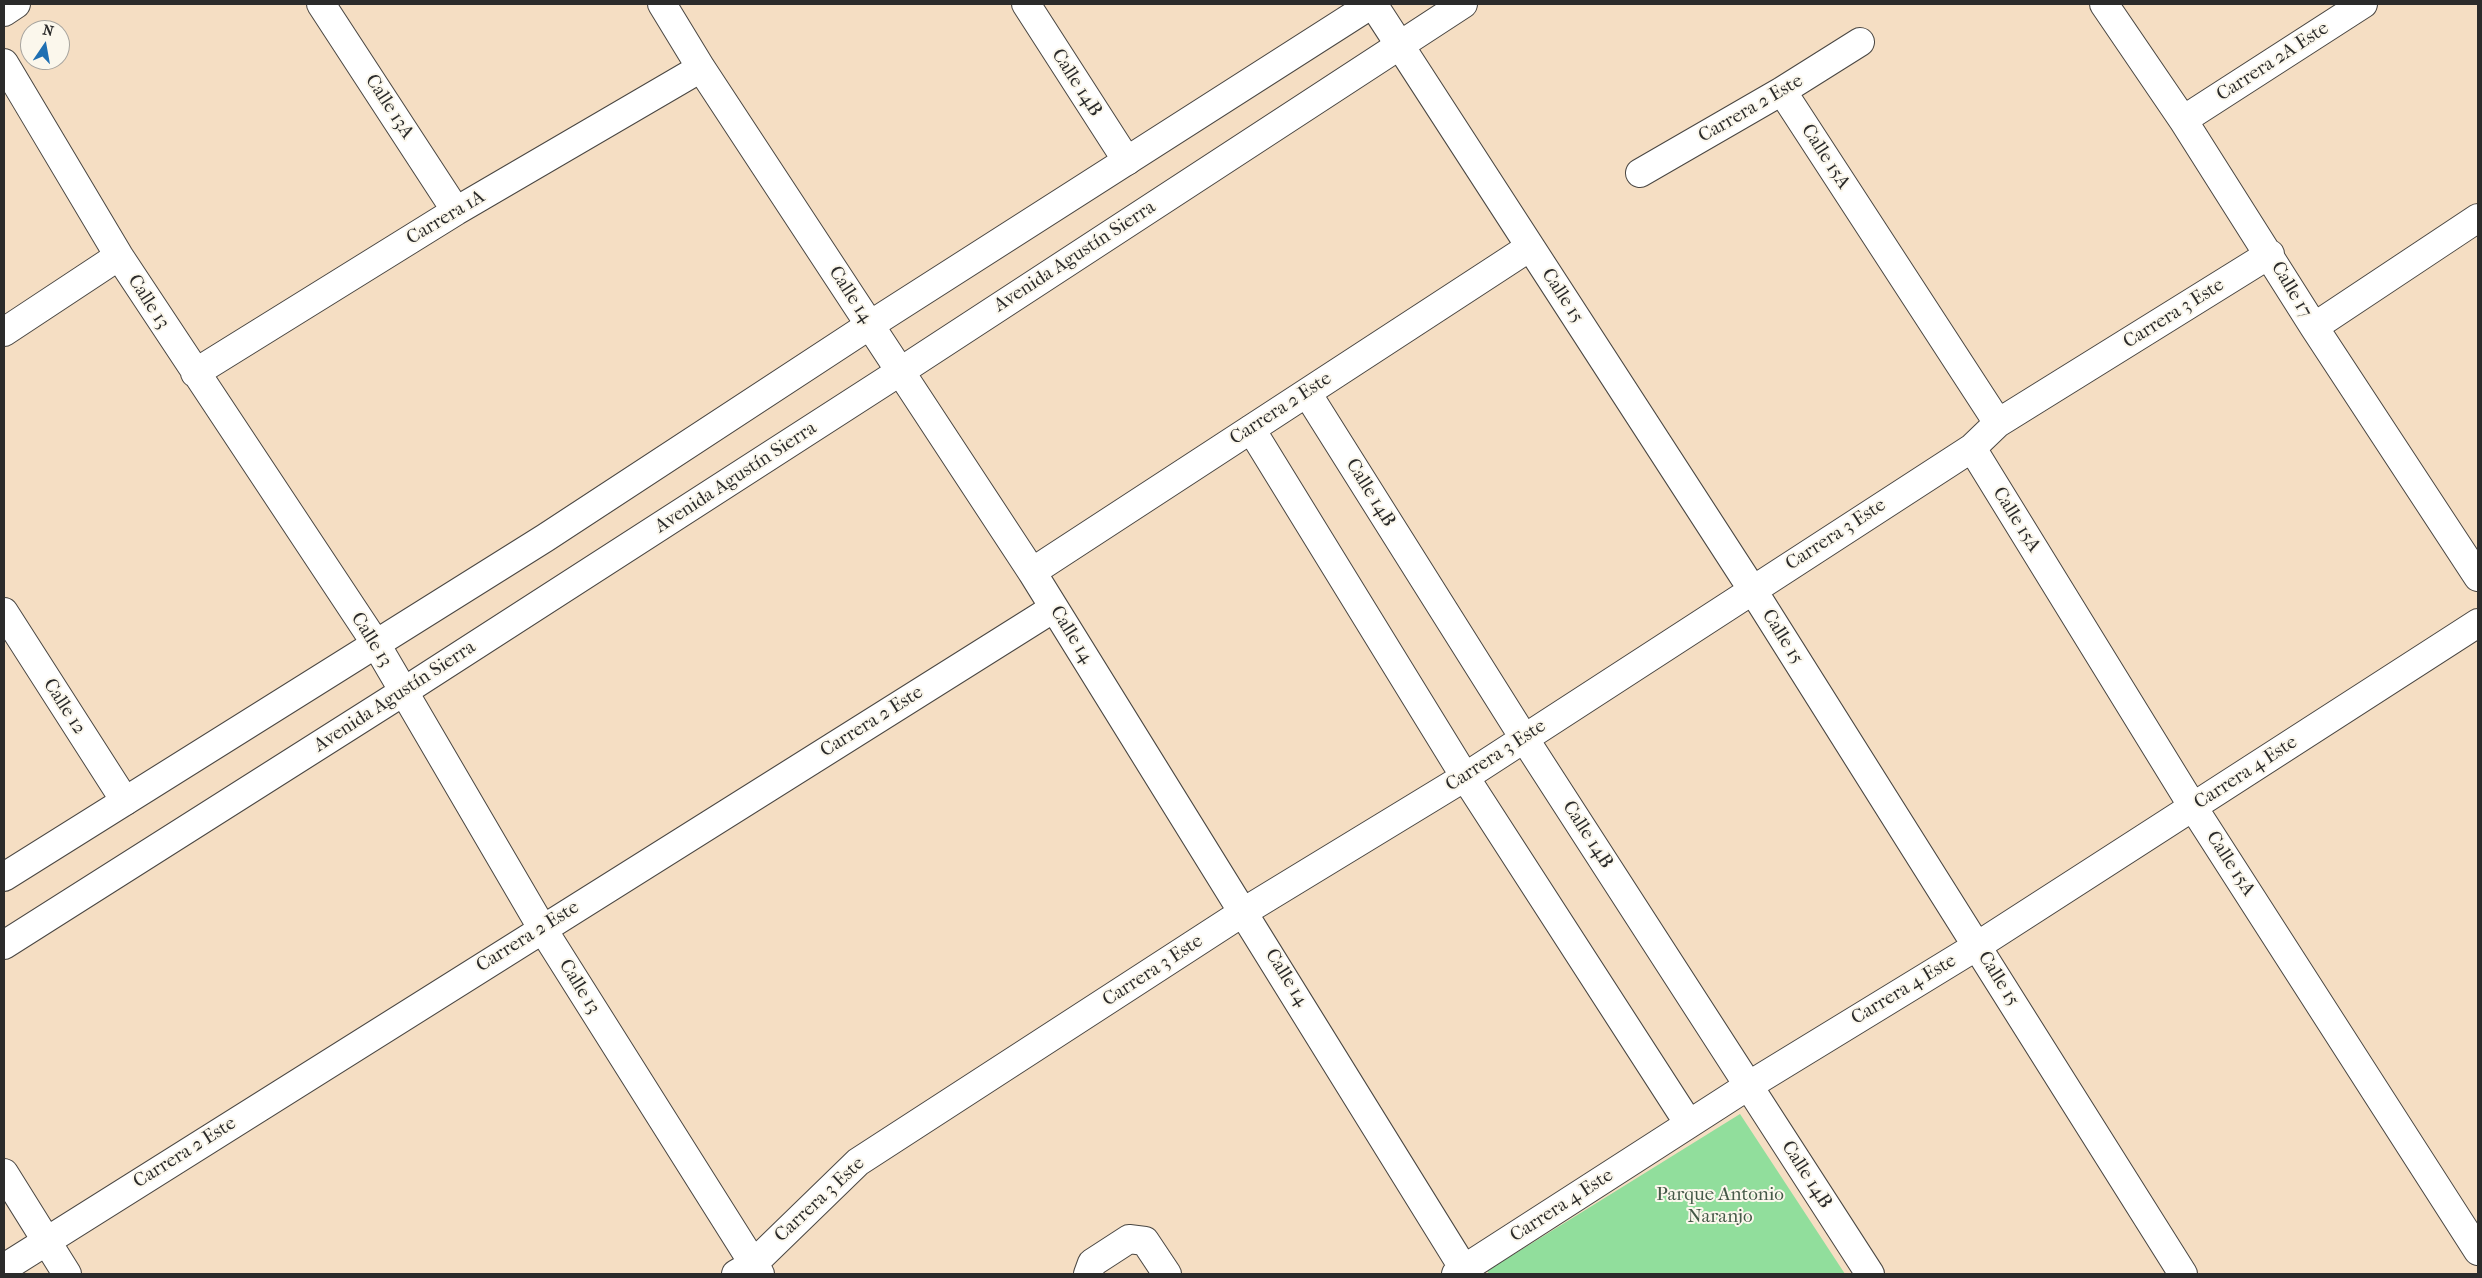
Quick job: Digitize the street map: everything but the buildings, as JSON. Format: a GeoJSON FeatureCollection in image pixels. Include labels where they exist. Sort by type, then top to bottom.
{"type":"FeatureCollection","features":[{"type":"Feature","properties":{"kind":"street"},"geometry":{"type":"LineString","coordinates":[[4,12],[16,4]]}},
{"type":"Feature","properties":{"kind":"street","name":"Calle 13A"},"geometry":{"type":"LineString","coordinates":[[321,4],[456,211]]}},
{"type":"Feature","properties":{"kind":"street","name":"Calle 14"},"geometry":{"type":"LineString","coordinates":[[662,4],[701,68],[1032,572],[1244,911],[1462,1273]]}},
{"type":"Feature","properties":{"kind":"street","name":"Calle 14B"},"geometry":{"type":"LineString","coordinates":[[1026,4],[1127,161]]}},
{"type":"Feature","properties":{"kind":"street"},"geometry":{"type":"LineString","coordinates":[[4,877],[545,538],[870,325],[1373,4]]}},
{"type":"Feature","properties":{"kind":"street","name":"Calle 15"},"geometry":{"type":"LineString","coordinates":[[1373,4],[1398,46],[1752,589],[2183,1274]]}},
{"type":"Feature","properties":{"kind":"street","name":"Avenida Agustín Sierra"},"geometry":{"type":"LineString","coordinates":[[4,945],[403,692],[901,372],[1463,4]]}},
{"type":"Feature","properties":{"kind":"street","name":"Calle 17"},"geometry":{"type":"LineString","coordinates":[[2104,4],[2183,120],[2270,254],[2314,327],[2478,577]]}},
{"type":"Feature","properties":{"kind":"street","name":"Carrera 2A Este"},"geometry":{"type":"LineString","coordinates":[[2183,120],[2363,4]]}},
{"type":"Feature","properties":{"kind":"street","name":"Carrera 2 Este"},"geometry":{"type":"LineString","coordinates":[[1640,173],[1782,91],[1860,42]]}},
{"type":"Feature","properties":{"kind":"street","name":"Calle 13"},"geometry":{"type":"LineString","coordinates":[[4,63],[119,256],[376,644],[542,928],[750,1271]]}},
{"type":"Feature","properties":{"kind":"street","name":"Carrera 1A"},"geometry":{"type":"LineString","coordinates":[[195,373],[456,211],[701,68]]}},
{"type":"Feature","properties":{"kind":"street","name":"Calle 15A"},"geometry":{"type":"LineString","coordinates":[[1782,91],[1998,423]]}},
{"type":"Feature","properties":{"kind":"street"},"geometry":{"type":"LineString","coordinates":[[2314,327],[2478,218]]}},
{"type":"Feature","properties":{"kind":"street","name":"Carrera 2 Este"},"geometry":{"type":"LineString","coordinates":[[1032,572],[1530,247]]}},
{"type":"Feature","properties":{"kind":"street","name":"Carrera 3 Este"},"geometry":{"type":"LineString","coordinates":[[750,1271],[858,1162],[1244,911],[1465,777],[1972,448],[1998,423],[2270,254]]}},
{"type":"Feature","properties":{"kind":"street"},"geometry":{"type":"LineString","coordinates":[[4,332],[119,256]]}},
{"type":"Feature","properties":{"kind":"street","name":"Calle 14B"},"geometry":{"type":"LineString","coordinates":[[1307,393],[1524,738],[1870,1274]]}},
{"type":"Feature","properties":{"kind":"street"},"geometry":{"type":"LineString","coordinates":[[1251,428],[1465,777],[1689,1124]]}},
{"type":"Feature","properties":{"kind":"street","name":"Calle 15A"},"geometry":{"type":"LineString","coordinates":[[1972,448],[2193,807],[2478,1251]]}},
{"type":"Feature","properties":{"kind":"street","name":"Carrera 2 Este"},"geometry":{"type":"LineString","coordinates":[[4,1268],[542,928],[1054,608]]}},
{"type":"Feature","properties":{"kind":"street","name":"Calle 12"},"geometry":{"type":"LineString","coordinates":[[4,612],[125,801]]}},
{"type":"Feature","properties":{"kind":"street","name":"Carrera 4 Este"},"geometry":{"type":"LineString","coordinates":[[1462,1273],[1748,1086],[1977,946],[2478,624]]}},
{"type":"Feature","properties":{"kind":"street"},"geometry":{"type":"LineString","coordinates":[[4,1173],[67,1274]]}},
{"type":"Feature","properties":{"kind":"street"},"geometry":{"type":"LineString","coordinates":[[1088,1273],[1092,1263],[1130,1239],[1138,1238],[1145,1241],[1167,1274]]}},
{"type":"Feature","properties":{"kind":"green space","name":"Parque Antonio Naranjo"},"geometry":{"type":"Polygon","coordinates":[[[1740,1114],[1845,1274],[1489,1274],[1487,1271],[1740,1114]]]}}]}
